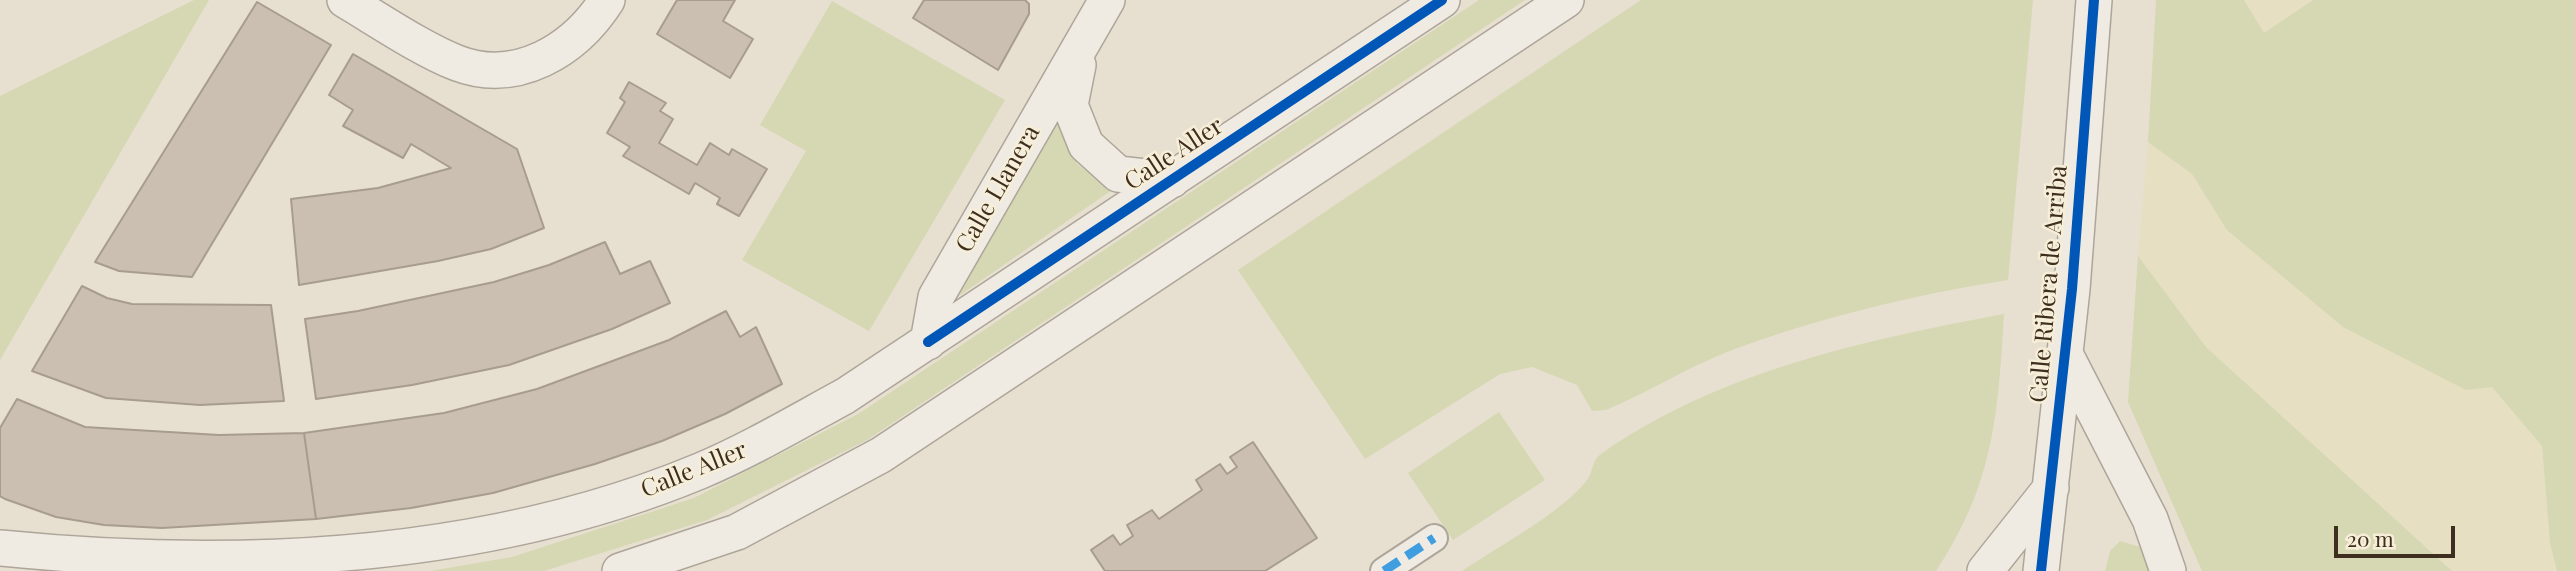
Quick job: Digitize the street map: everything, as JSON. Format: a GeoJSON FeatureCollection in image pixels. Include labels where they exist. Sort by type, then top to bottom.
{"type":"FeatureCollection","features":[{"type":"Feature","properties":{"kind":"street"},"geometry":{"type":"LineString","coordinates":[[345,0],[456,63],[482,69],[505,69],[545,60],[586,29],[607,0]]}},
{"type":"Feature","properties":{"kind":"street","name":"Calle Llanera"},"geometry":{"type":"LineString","coordinates":[[929,342],[936,297],[1107,0]]}},
{"type":"Feature","properties":{"kind":"street","name":"Calle Aller"},"geometry":{"type":"LineString","coordinates":[[0,538],[17,552],[141,568],[220,570],[437,550],[574,516],[700,471],[768,439],[845,396],[1442,0]]}},
{"type":"Feature","properties":{"kind":"street"},"geometry":{"type":"LineString","coordinates":[[620,571],[737,532],[881,455],[1566,0]]}},
{"type":"Feature","properties":{"kind":"street","name":"Calle Ribera de Arriba"},"geometry":{"type":"LineString","coordinates":[[2041,571],[2065,354],[2094,0]]}},
{"type":"Feature","properties":{"kind":"street","name":"Calle Llanera"},"geometry":{"type":"LineString","coordinates":[[1083,42],[1070,105],[1086,145],[1118,174],[1172,180]]}},
{"type":"Feature","properties":{"kind":"street"},"geometry":{"type":"LineString","coordinates":[[2065,354],[2150,519],[2168,571]]}},
{"type":"Feature","properties":{"kind":"street"},"geometry":{"type":"LineString","coordinates":[[1984,571],[2051,488]]}},
{"type":"Feature","properties":{"kind":"street"},"geometry":{"type":"LineString","coordinates":[[1384,571],[1434,538]]}},
{"type":"Feature","properties":{"kind":"shaded area"},"geometry":{"type":"Polygon","coordinates":[[[2244,0],[2313,0],[2264,33],[2244,0]]]}},
{"type":"Feature","properties":{"kind":"shaded area"},"geometry":{"type":"Polygon","coordinates":[[[2148,142],[2192,174],[2227,230],[2492,386],[2542,446],[2550,543],[2557,571],[2452,571],[2206,347],[2138,256],[2148,142]]]}},
{"type":"Feature","properties":{"kind":"green space"},"geometry":{"type":"Polygon","coordinates":[[[194,0],[209,0],[0,360],[0,96],[194,0]]]}},
{"type":"Feature","properties":{"kind":"green space"},"geometry":{"type":"Polygon","coordinates":[[[1479,0],[1525,0],[867,440],[707,520],[544,571],[430,571],[512,557],[694,498],[858,414],[1479,0]]]}},
{"type":"Feature","properties":{"kind":"green space"},"geometry":{"type":"Polygon","coordinates":[[[1641,0],[2033,0],[2008,280],[1901,300],[1830,318],[1761,340],[1712,358],[1606,410],[1592,411],[1577,385],[1532,367],[1500,374],[1365,459],[1238,270],[1641,0]]]}},
{"type":"Feature","properties":{"kind":"green space"},"geometry":{"type":"Polygon","coordinates":[[[2156,0],[2244,0],[2264,33],[2313,0],[2575,0],[2575,571],[2557,571],[2550,543],[2542,446],[2492,387],[2466,390],[2343,327],[2227,230],[2192,174],[2148,142],[2156,0]]]}},
{"type":"Feature","properties":{"kind":"green space"},"geometry":{"type":"Polygon","coordinates":[[[832,1],[1005,100],[869,331],[742,260],[806,151],[760,125],[832,1]]]}},
{"type":"Feature","properties":{"kind":"green space"},"geometry":{"type":"Polygon","coordinates":[[[1058,113],[1077,164],[1112,190],[956,298],[1058,113]]]}},
{"type":"Feature","properties":{"kind":"green space"},"geometry":{"type":"Polygon","coordinates":[[[2138,256],[2206,347],[2452,571],[2202,571],[2128,402],[2138,256]]]}},
{"type":"Feature","properties":{"kind":"green space"},"geometry":{"type":"Polygon","coordinates":[[[2004,314],[1999,384],[1990,447],[1970,508],[1936,571],[1462,571],[1533,526],[1572,496],[1586,482],[1598,456],[1646,425],[1694,401],[1744,380],[1847,348],[2004,314]]]}},
{"type":"Feature","properties":{"kind":"green space"},"geometry":{"type":"Polygon","coordinates":[[[1499,412],[1545,480],[1453,540],[1408,473],[1499,412]]]}},
{"type":"Feature","properties":{"kind":"green space"},"geometry":{"type":"Polygon","coordinates":[[[2120,541],[2147,549],[2155,571],[2105,571],[2110,551],[2120,541]]]}},
{"type":"Feature","properties":{"kind":"building"},"geometry":{"type":"Polygon","coordinates":[[[677,0],[735,0],[723,21],[753,39],[730,78],[657,34],[677,0]]]}},
{"type":"Feature","properties":{"kind":"building"},"geometry":{"type":"Polygon","coordinates":[[[924,0],[1025,0],[1029,4],[1029,14],[998,70],[913,18],[924,0]]]}},
{"type":"Feature","properties":{"kind":"building"},"geometry":{"type":"Polygon","coordinates":[[[257,2],[331,45],[192,277],[119,271],[95,262],[257,2]]]}},
{"type":"Feature","properties":{"kind":"building"},"geometry":{"type":"Polygon","coordinates":[[[353,54],[517,149],[544,228],[491,249],[299,285],[291,199],[378,188],[451,168],[411,144],[403,158],[343,126],[353,110],[329,95],[353,54]]]}},
{"type":"Feature","properties":{"kind":"building"},"geometry":{"type":"Polygon","coordinates":[[[629,82],[666,103],[660,111],[673,119],[659,143],[697,165],[710,143],[729,155],[732,149],[767,169],[739,216],[717,204],[720,198],[695,183],[689,194],[623,156],[630,147],[607,133],[625,102],[620,98],[629,82]]]}},
{"type":"Feature","properties":{"kind":"building"},"geometry":{"type":"Polygon","coordinates":[[[605,242],[620,274],[650,261],[670,303],[612,329],[509,365],[412,385],[316,399],[305,319],[358,311],[494,282],[549,265],[605,242]]]}},
{"type":"Feature","properties":{"kind":"building"},"geometry":{"type":"Polygon","coordinates":[[[82,286],[107,298],[132,304],[271,305],[284,401],[200,405],[106,398],[32,371],[82,286]]]}},
{"type":"Feature","properties":{"kind":"building"},"geometry":{"type":"Polygon","coordinates":[[[726,311],[740,337],[756,327],[782,384],[725,414],[662,441],[595,464],[493,493],[411,508],[316,519],[304,433],[444,413],[537,389],[669,340],[726,311]]]}},
{"type":"Feature","properties":{"kind":"building"},"geometry":{"type":"Polygon","coordinates":[[[17,399],[85,427],[219,435],[304,433],[316,519],[162,528],[104,525],[56,517],[5,499],[0,496],[0,428],[17,399]]]}},
{"type":"Feature","properties":{"kind":"building"},"geometry":{"type":"Polygon","coordinates":[[[1253,442],[1317,538],[1265,571],[1105,571],[1091,550],[1113,535],[1120,545],[1133,536],[1127,525],[1152,510],[1159,519],[1202,490],[1196,480],[1220,464],[1227,474],[1237,467],[1230,457],[1253,442]]]}},
{"type":"Feature","properties":{"kind":"marked path"},"geometry":{"type":"LineString","coordinates":[[1384,571],[1434,538]]}},
{"type":"Feature","properties":{"kind":"cycle path"},"geometry":{"type":"LineString","coordinates":[[928,342],[1442,0]]}},
{"type":"Feature","properties":{"kind":"cycle path"},"geometry":{"type":"LineString","coordinates":[[2041,571],[2072,289],[2094,0]]}}]}
